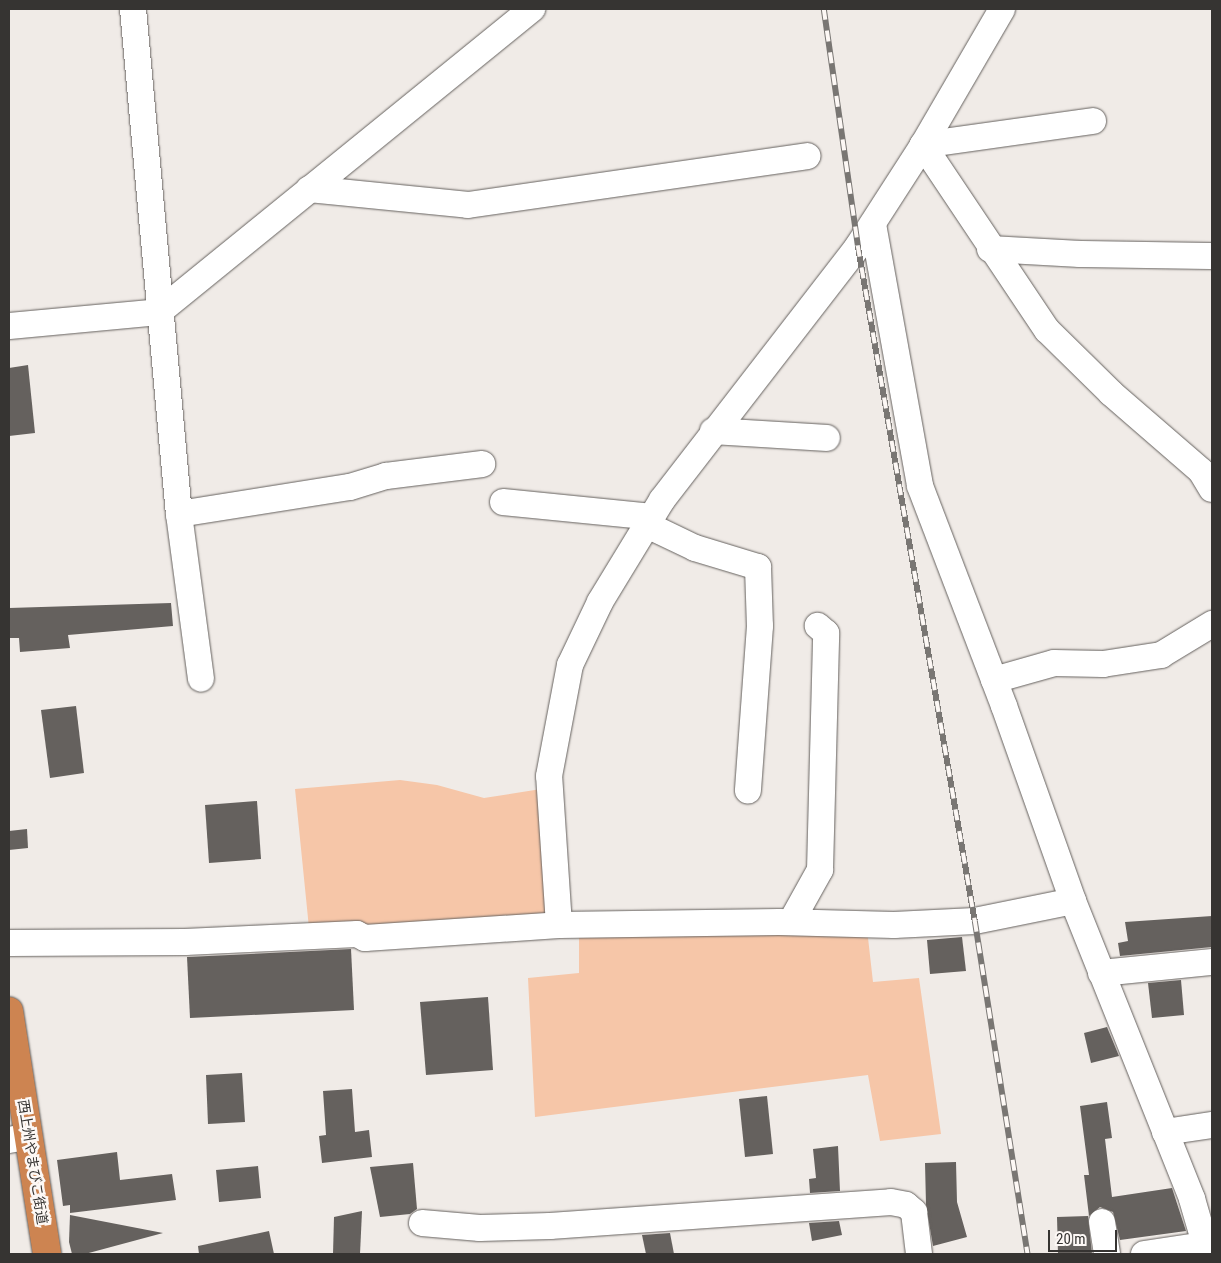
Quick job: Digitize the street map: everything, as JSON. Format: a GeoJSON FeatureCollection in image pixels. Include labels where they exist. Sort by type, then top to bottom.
{"type":"FeatureCollection","features":[{"type":"Feature","properties":{"kind":"highway","name":"西上州やまびこ街道"},"geometry":{"type":"LineString","coordinates":[[9,1010],[19,1138],[47,1254]]}},
{"type":"Feature","properties":{"kind":"street"},"geometry":{"type":"LineString","coordinates":[[133,9],[159,312],[179,514],[201,679]]}},
{"type":"Feature","properties":{"kind":"street"},"geometry":{"type":"LineString","coordinates":[[9,326],[159,312],[532,9]]}},
{"type":"Feature","properties":{"kind":"street"},"geometry":{"type":"LineString","coordinates":[[559,925],[549,776],[570,665],[600,602],[650,521],[713,431],[782,348],[873,224],[923,145],[1002,9]]}},
{"type":"Feature","properties":{"kind":"street"},"geometry":{"type":"LineString","coordinates":[[923,145],[1093,121]]}},
{"type":"Feature","properties":{"kind":"street"},"geometry":{"type":"LineString","coordinates":[[923,145],[990,249],[1047,330],[1111,393],[1209,478]]}},
{"type":"Feature","properties":{"kind":"street"},"geometry":{"type":"LineString","coordinates":[[309,190],[468,205],[807,156]]}},
{"type":"Feature","properties":{"kind":"street"},"geometry":{"type":"LineString","coordinates":[[873,224],[920,486],[994,680],[1073,901],[1192,1199],[1207,1250],[1144,1254]]}},
{"type":"Feature","properties":{"kind":"street"},"geometry":{"type":"LineString","coordinates":[[990,249],[1080,254],[1212,256]]}},
{"type":"Feature","properties":{"kind":"street"},"geometry":{"type":"LineString","coordinates":[[713,431],[827,438]]}},
{"type":"Feature","properties":{"kind":"street"},"geometry":{"type":"LineString","coordinates":[[179,514],[350,487],[386,476],[482,464]]}},
{"type":"Feature","properties":{"kind":"street"},"geometry":{"type":"LineString","coordinates":[[503,502],[650,521],[695,548],[758,567],[760,635],[748,791]]}},
{"type":"Feature","properties":{"kind":"street"},"geometry":{"type":"LineString","coordinates":[[994,680],[1054,663],[1103,664],[1161,656],[1212,624]]}},
{"type":"Feature","properties":{"kind":"street"},"geometry":{"type":"LineString","coordinates":[[791,922],[820,870],[826,633],[818,626]]}},
{"type":"Feature","properties":{"kind":"street"},"geometry":{"type":"LineString","coordinates":[[9,943],[185,942],[357,934],[366,938],[559,925],[791,922],[894,925],[975,921],[1073,901]]}},
{"type":"Feature","properties":{"kind":"street"},"geometry":{"type":"LineString","coordinates":[[1101,973],[1212,962]]}},
{"type":"Feature","properties":{"kind":"street"},"geometry":{"type":"LineString","coordinates":[[1165,1132],[1212,1125]]}},
{"type":"Feature","properties":{"kind":"street"},"geometry":{"type":"LineString","coordinates":[[422,1223],[480,1228],[550,1226],[891,1202],[906,1205],[914,1212],[919,1254]]}},
{"type":"Feature","properties":{"kind":"street"},"geometry":{"type":"LineString","coordinates":[[1102,1222],[1107,1254]]}},
{"type":"Feature","properties":{"kind":"shaded area"},"geometry":{"type":"Polygon","coordinates":[[[400,780],[437,785],[484,798],[541,789],[548,916],[309,928],[295,789],[400,780]]]}},
{"type":"Feature","properties":{"kind":"shaded area"},"geometry":{"type":"Polygon","coordinates":[[[867,929],[873,982],[919,978],[941,1134],[880,1141],[868,1075],[535,1117],[528,978],[579,973],[579,935],[867,929]]]}},
{"type":"Feature","properties":{"kind":"building"},"geometry":{"type":"Polygon","coordinates":[[[28,365],[35,433],[9,436],[9,368],[28,365]]]}},
{"type":"Feature","properties":{"kind":"building"},"geometry":{"type":"Polygon","coordinates":[[[171,603],[173,626],[68,635],[70,648],[20,652],[19,638],[9,638],[9,608],[171,603]]]}},
{"type":"Feature","properties":{"kind":"building"},"geometry":{"type":"Polygon","coordinates":[[[76,706],[84,773],[50,778],[41,710],[76,706]]]}},
{"type":"Feature","properties":{"kind":"building"},"geometry":{"type":"Polygon","coordinates":[[[257,801],[261,859],[209,863],[205,805],[257,801]]]}},
{"type":"Feature","properties":{"kind":"building"},"geometry":{"type":"Polygon","coordinates":[[[27,829],[28,848],[9,850],[9,831],[27,829]]]}},
{"type":"Feature","properties":{"kind":"building"},"geometry":{"type":"Polygon","coordinates":[[[1212,916],[1212,947],[1120,956],[1118,943],[1128,941],[1125,922],[1212,916]]]}},
{"type":"Feature","properties":{"kind":"building"},"geometry":{"type":"Polygon","coordinates":[[[962,937],[966,971],[930,974],[927,940],[962,937]]]}},
{"type":"Feature","properties":{"kind":"building"},"geometry":{"type":"Polygon","coordinates":[[[351,949],[354,1010],[190,1018],[187,957],[351,949]]]}},
{"type":"Feature","properties":{"kind":"building"},"geometry":{"type":"Polygon","coordinates":[[[1181,980],[1184,1015],[1152,1018],[1148,983],[1181,980]]]}},
{"type":"Feature","properties":{"kind":"building"},"geometry":{"type":"Polygon","coordinates":[[[488,997],[493,1070],[426,1075],[420,1002],[488,997]]]}},
{"type":"Feature","properties":{"kind":"building"},"geometry":{"type":"Polygon","coordinates":[[[1107,1027],[1119,1056],[1091,1063],[1084,1033],[1107,1027]]]}},
{"type":"Feature","properties":{"kind":"building"},"geometry":{"type":"Polygon","coordinates":[[[242,1073],[245,1122],[208,1124],[206,1075],[242,1073]]]}},
{"type":"Feature","properties":{"kind":"building"},"geometry":{"type":"Polygon","coordinates":[[[352,1089],[355,1132],[369,1130],[372,1157],[322,1163],[319,1136],[326,1135],[323,1091],[352,1089]]]}},
{"type":"Feature","properties":{"kind":"building"},"geometry":{"type":"Polygon","coordinates":[[[767,1096],[773,1154],[745,1157],[739,1099],[767,1096]]]}},
{"type":"Feature","properties":{"kind":"building"},"geometry":{"type":"Polygon","coordinates":[[[1107,1102],[1112,1138],[1105,1139],[1112,1197],[1172,1188],[1186,1231],[1120,1240],[1113,1212],[1100,1207],[1089,1216],[1084,1175],[1089,1175],[1080,1106],[1107,1102]]]}},
{"type":"Feature","properties":{"kind":"building"},"geometry":{"type":"Polygon","coordinates":[[[838,1146],[840,1191],[810,1193],[809,1179],[816,1178],[813,1149],[838,1146]]]}},
{"type":"Feature","properties":{"kind":"building"},"geometry":{"type":"Polygon","coordinates":[[[117,1152],[120,1180],[172,1174],[176,1200],[70,1213],[70,1205],[63,1206],[57,1160],[117,1152]]]}},
{"type":"Feature","properties":{"kind":"building"},"geometry":{"type":"Polygon","coordinates":[[[956,1162],[957,1202],[967,1237],[933,1246],[926,1205],[925,1163],[956,1162]]]}},
{"type":"Feature","properties":{"kind":"building"},"geometry":{"type":"Polygon","coordinates":[[[413,1163],[417,1209],[410,1214],[380,1217],[370,1167],[413,1163]]]}},
{"type":"Feature","properties":{"kind":"building"},"geometry":{"type":"Polygon","coordinates":[[[258,1166],[261,1198],[219,1202],[216,1170],[258,1166]]]}},
{"type":"Feature","properties":{"kind":"building"},"geometry":{"type":"Polygon","coordinates":[[[362,1211],[360,1254],[333,1254],[334,1217],[362,1211]]]}},
{"type":"Feature","properties":{"kind":"building"},"geometry":{"type":"Polygon","coordinates":[[[70,1215],[163,1233],[85,1254],[72,1254],[69,1242],[70,1215]]]}},
{"type":"Feature","properties":{"kind":"building"},"geometry":{"type":"Polygon","coordinates":[[[1088,1216],[1092,1254],[1058,1254],[1057,1217],[1088,1216]]]}},
{"type":"Feature","properties":{"kind":"building"},"geometry":{"type":"Polygon","coordinates":[[[839,1221],[842,1235],[812,1241],[809,1223],[839,1221]]]}},
{"type":"Feature","properties":{"kind":"building"},"geometry":{"type":"Polygon","coordinates":[[[269,1231],[274,1254],[199,1254],[198,1246],[269,1231]]]}},
{"type":"Feature","properties":{"kind":"building"},"geometry":{"type":"Polygon","coordinates":[[[670,1233],[674,1254],[646,1254],[642,1235],[670,1233]]]}},
{"type":"Feature","properties":{"kind":"railway"},"geometry":{"type":"LineString","coordinates":[[824,9],[858,246],[975,921],[1028,1254]]}}]}
